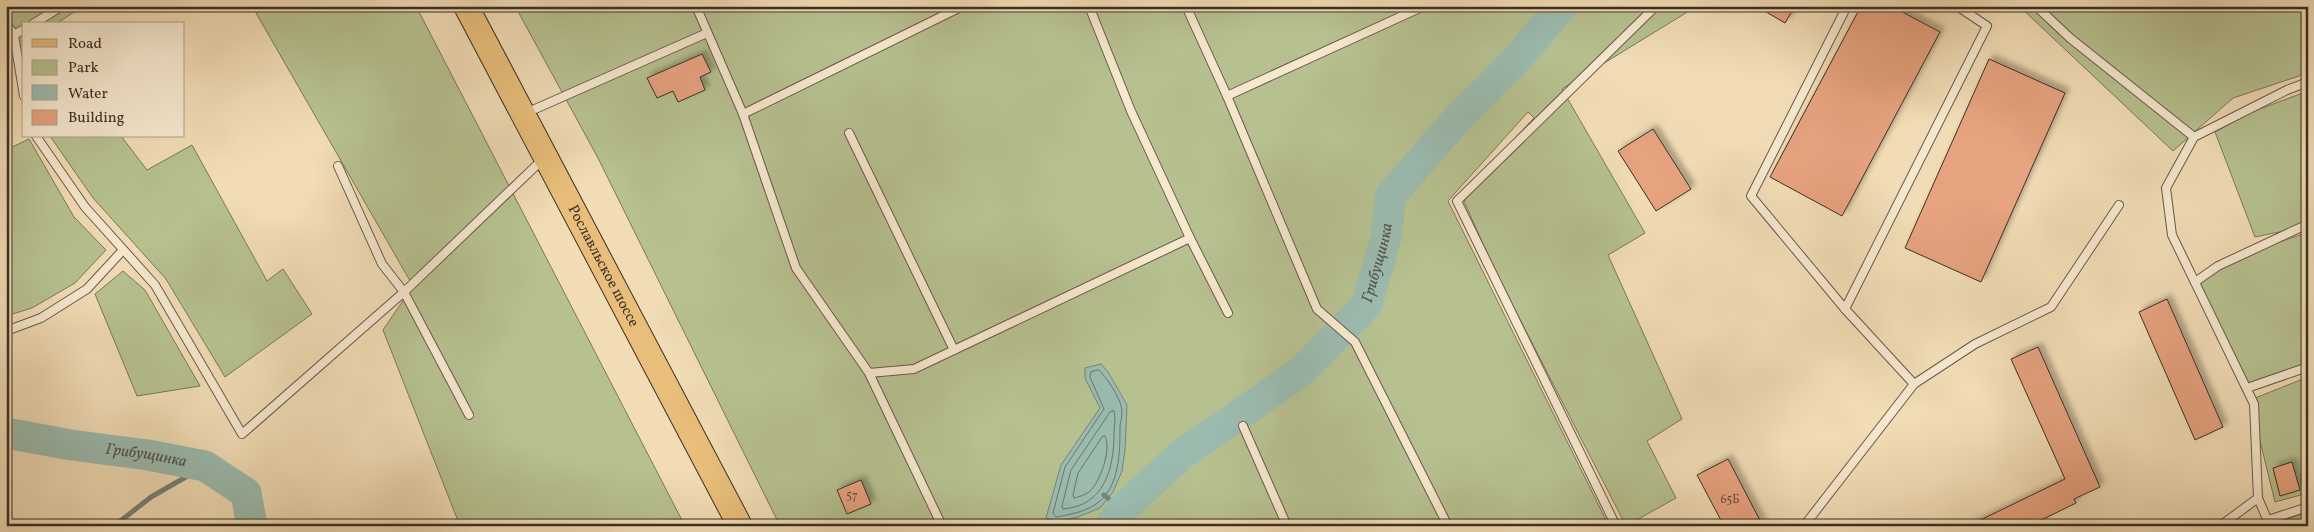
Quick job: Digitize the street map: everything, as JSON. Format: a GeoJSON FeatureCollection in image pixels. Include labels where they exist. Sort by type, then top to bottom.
{"type":"FeatureCollection","features":[{"type":"Feature","properties":{"kind":"main road","name":"Рославльское шоссе"},"geometry":{"type":"LineString","coordinates":[[466,6],[740,526]]}},
{"type":"Feature","properties":{"kind":"lane"},"geometry":{"type":"LineString","coordinates":[[36,22],[62,6]]}},
{"type":"Feature","properties":{"kind":"lane"},"geometry":{"type":"LineString","coordinates":[[696,6],[743,114],[796,268],[869,372],[942,526]]}},
{"type":"Feature","properties":{"kind":"lane"},"geometry":{"type":"LineString","coordinates":[[743,114],[963,6]]}},
{"type":"Feature","properties":{"kind":"lane"},"geometry":{"type":"LineString","coordinates":[[1089,6],[1131,111],[1190,238],[1228,313]]}},
{"type":"Feature","properties":{"kind":"lane"},"geometry":{"type":"LineString","coordinates":[[1186,6],[1227,96],[1317,309],[1354,342],[1448,526]]}},
{"type":"Feature","properties":{"kind":"lane"},"geometry":{"type":"LineString","coordinates":[[1227,96],[1424,6]]}},
{"type":"Feature","properties":{"kind":"lane"},"geometry":{"type":"LineString","coordinates":[[1616,526],[1457,201],[1656,6]]}},
{"type":"Feature","properties":{"kind":"lane"},"geometry":{"type":"LineString","coordinates":[[1847,6],[1750,196],[1845,310],[1914,384]]}},
{"type":"Feature","properties":{"kind":"lane"},"geometry":{"type":"LineString","coordinates":[[1845,310],[1987,26],[1957,6]]}},
{"type":"Feature","properties":{"kind":"lane"},"geometry":{"type":"LineString","coordinates":[[2036,6],[2070,38],[2194,137]]}},
{"type":"Feature","properties":{"kind":"lane"},"geometry":{"type":"LineString","coordinates":[[6,22],[14,35],[22,84]]}},
{"type":"Feature","properties":{"kind":"lane"},"geometry":{"type":"LineString","coordinates":[[14,35],[22,30]]}},
{"type":"Feature","properties":{"kind":"lane"},"geometry":{"type":"LineString","coordinates":[[524,115],[707,33]]}},
{"type":"Feature","properties":{"kind":"lane"},"geometry":{"type":"LineString","coordinates":[[2308,82],[2287,90],[2194,137],[2166,188],[2172,235],[2254,404],[2258,498],[2269,523],[2308,507]]}},
{"type":"Feature","properties":{"kind":"lane"},"geometry":{"type":"LineString","coordinates":[[850,133],[954,350]]}},
{"type":"Feature","properties":{"kind":"lane"},"geometry":{"type":"LineString","coordinates":[[37,138],[85,207],[155,285],[242,434],[404,292],[546,157]]}},
{"type":"Feature","properties":{"kind":"lane"},"geometry":{"type":"LineString","coordinates":[[338,166],[382,264],[404,292],[469,415]]}},
{"type":"Feature","properties":{"kind":"lane"},"geometry":{"type":"LineString","coordinates":[[1804,526],[1914,384],[1975,344],[2051,306],[2119,205]]}},
{"type":"Feature","properties":{"kind":"lane"},"geometry":{"type":"LineString","coordinates":[[2195,282],[2218,266],[2308,224]]}},
{"type":"Feature","properties":{"kind":"lane"},"geometry":{"type":"LineString","coordinates":[[869,372],[914,369],[1190,238]]}},
{"type":"Feature","properties":{"kind":"lane"},"geometry":{"type":"LineString","coordinates":[[6,331],[41,318],[87,289],[123,250]]}},
{"type":"Feature","properties":{"kind":"lane"},"geometry":{"type":"LineString","coordinates":[[2247,388],[2308,367]]}},
{"type":"Feature","properties":{"kind":"lane"},"geometry":{"type":"LineString","coordinates":[[1243,426],[1287,526]]}},
{"type":"Feature","properties":{"kind":"lane"},"geometry":{"type":"LineString","coordinates":[[2220,526],[2258,498]]}},
{"type":"Feature","properties":{"kind":"green space"},"geometry":{"type":"Polygon","coordinates":[[[6,6],[83,6],[59,22],[22,22],[22,45],[6,55],[6,6]]]}},
{"type":"Feature","properties":{"kind":"green space"},"geometry":{"type":"Polygon","coordinates":[[[252,6],[416,6],[685,526],[460,526],[383,330],[413,286],[252,6]]]}},
{"type":"Feature","properties":{"kind":"green space"},"geometry":{"type":"Polygon","coordinates":[[[515,6],[1692,6],[1689,11],[1562,89],[1645,233],[1608,255],[1682,419],[1647,441],[1676,498],[1626,526],[1493,267],[1464,201],[1515,138],[1534,118],[1528,112],[1448,201],[1609,526],[780,526],[598,158],[515,6]]]}},
{"type":"Feature","properties":{"kind":"green space"},"geometry":{"type":"Polygon","coordinates":[[[2019,6],[2308,6],[2308,73],[2233,98],[2173,151],[2019,6]]]}},
{"type":"Feature","properties":{"kind":"green space"},"geometry":{"type":"Polygon","coordinates":[[[2308,91],[2308,221],[2284,231],[2255,237],[2215,132],[2249,113],[2308,91]]]}},
{"type":"Feature","properties":{"kind":"green space"},"geometry":{"type":"Polygon","coordinates":[[[51,138],[123,138],[147,170],[192,145],[267,281],[283,269],[312,314],[225,377],[166,279],[93,198],[51,138]]]}},
{"type":"Feature","properties":{"kind":"green space"},"geometry":{"type":"Polygon","coordinates":[[[29,139],[74,217],[106,250],[75,283],[32,308],[6,316],[6,150],[29,139]]]}},
{"type":"Feature","properties":{"kind":"green space"},"geometry":{"type":"Polygon","coordinates":[[[2308,232],[2308,363],[2243,385],[2199,280],[2260,249],[2308,232]]]}},
{"type":"Feature","properties":{"kind":"green space"},"geometry":{"type":"Polygon","coordinates":[[[123,271],[145,290],[200,386],[137,396],[95,294],[123,271]]]}},
{"type":"Feature","properties":{"kind":"green space"},"geometry":{"type":"Polygon","coordinates":[[[2308,377],[2308,493],[2275,502],[2250,400],[2308,377]]]}},
{"type":"Feature","properties":{"kind":"green space"},"geometry":{"type":"Polygon","coordinates":[[[2308,512],[2308,526],[2276,526],[2274,523],[2308,512]]]}},
{"type":"Feature","properties":{"kind":"water"},"geometry":{"type":"Polygon","coordinates":[[[1101,364],[1108,372],[1127,405],[1122,471],[1113,492],[1100,508],[1078,517],[1056,522],[1046,518],[1061,465],[1100,408],[1085,378],[1085,368],[1101,364]]]}},
{"type":"Feature","properties":{"kind":"building"},"geometry":{"type":"Polygon","coordinates":[[[1756,6],[1795,6],[1785,23],[1756,6]]]}},
{"type":"Feature","properties":{"kind":"building"},"geometry":{"type":"Polygon","coordinates":[[[1861,6],[1891,6],[1940,32],[1842,216],[1770,177],[1861,6]]]}},
{"type":"Feature","properties":{"kind":"building"},"geometry":{"type":"Polygon","coordinates":[[[702,54],[711,72],[700,77],[705,90],[678,102],[673,91],[657,98],[647,78],[702,54]]]}},
{"type":"Feature","properties":{"kind":"building"},"geometry":{"type":"Polygon","coordinates":[[[1989,59],[2065,93],[1981,282],[1905,248],[1989,59]]]}},
{"type":"Feature","properties":{"kind":"building"},"geometry":{"type":"Polygon","coordinates":[[[1653,129],[1691,189],[1656,211],[1618,151],[1653,129]]]}},
{"type":"Feature","properties":{"kind":"building"},"geometry":{"type":"Polygon","coordinates":[[[2167,299],[2223,427],[2195,440],[2139,312],[2167,299]]]}},
{"type":"Feature","properties":{"kind":"building"},"geometry":{"type":"Polygon","coordinates":[[[2038,347],[2100,487],[2074,499],[2076,503],[2029,526],[1968,526],[2065,479],[2011,359],[2038,347]]]}},
{"type":"Feature","properties":{"kind":"building"},"geometry":{"type":"Polygon","coordinates":[[[1728,459],[1763,526],[1724,526],[1697,475],[1728,459]]]}},
{"type":"Feature","properties":{"kind":"building"},"geometry":{"type":"Polygon","coordinates":[[[2292,462],[2300,490],[2280,496],[2273,468],[2292,462]]]}},
{"type":"Feature","properties":{"kind":"building"},"geometry":{"type":"Polygon","coordinates":[[[861,480],[871,504],[847,514],[837,490],[861,480]]]}},
{"type":"Feature","properties":{"kind":"waterway","name":"Грибущинка"},"geometry":{"type":"LineString","coordinates":[[1110,526],[1122,509],[1181,455],[1302,371],[1367,304],[1386,237],[1391,195],[1459,117],[1515,61],[1562,6]]}},
{"type":"Feature","properties":{"kind":"waterway","name":"Грибущинка"},"geometry":{"type":"LineString","coordinates":[[6,433],[71,445],[148,455],[205,466],[246,493],[252,526]]}},
{"type":"Feature","properties":{"kind":"waterway"},"geometry":{"type":"LineString","coordinates":[[114,526],[151,497],[205,466]]}},
{"type":"Feature","properties":{"kind":"waterway"},"geometry":{"type":"LineString","coordinates":[[1104,495],[1122,509]]}}]}
